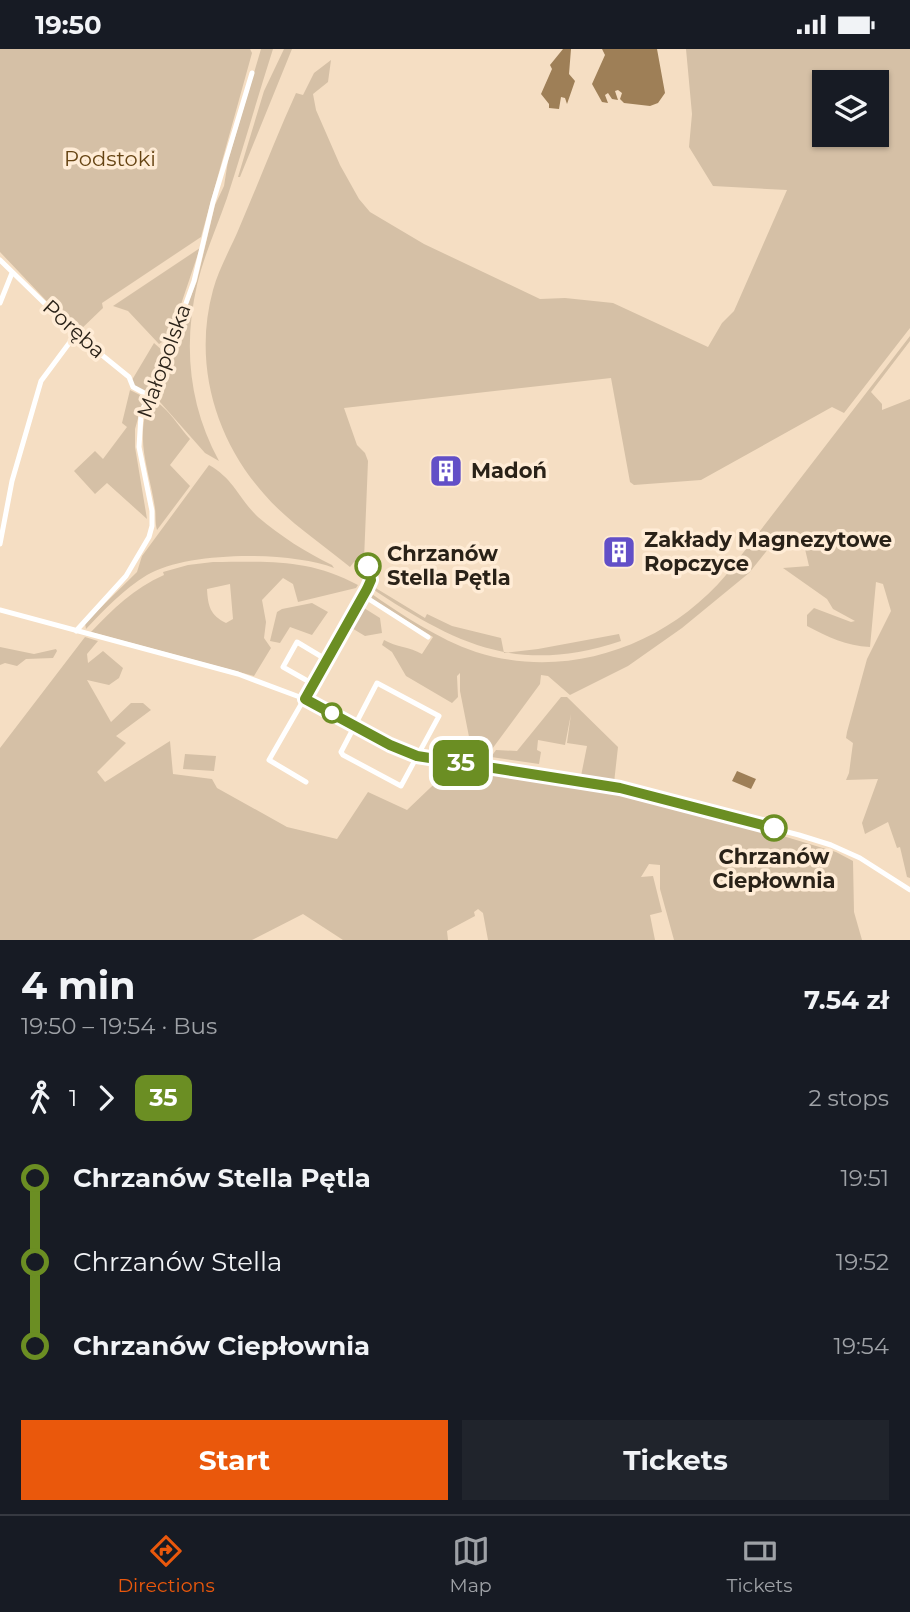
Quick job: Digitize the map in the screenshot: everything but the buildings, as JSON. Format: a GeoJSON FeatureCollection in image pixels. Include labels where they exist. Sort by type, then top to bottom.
{"type":"FeatureCollection","features":[{"type":"Feature","properties":{"kind":"street","name":"Małopolska"},"geometry":{"type":"LineString","coordinates":[[76,631],[126,576],[149,537],[152,511],[139,447],[139,431],[148,395],[194,281],[213,202],[252,73]]}},
{"type":"Feature","properties":{"kind":"street","name":"Poręba"},"geometry":{"type":"LineString","coordinates":[[0,260],[76,334],[129,377],[135,389],[148,395]]}},
{"type":"Feature","properties":{"kind":"street"},"geometry":{"type":"LineString","coordinates":[[0,303],[12,273]]}},
{"type":"Feature","properties":{"kind":"street"},"geometry":{"type":"LineString","coordinates":[[0,544],[9,496],[41,381],[76,334]]}},
{"type":"Feature","properties":{"kind":"street"},"geometry":{"type":"LineString","coordinates":[[0,492],[9,496]]}},
{"type":"Feature","properties":{"kind":"street"},"geometry":{"type":"LineString","coordinates":[[306,782],[269,760],[364,596],[371,580],[367,563]]}},
{"type":"Feature","properties":{"kind":"street"},"geometry":{"type":"LineString","coordinates":[[364,596],[428,637]]}},
{"type":"Feature","properties":{"kind":"street"},"geometry":{"type":"LineString","coordinates":[[0,610],[238,674],[305,699],[406,753],[620,788],[831,845],[860,858],[910,890]]}},
{"type":"Feature","properties":{"kind":"street"},"geometry":{"type":"LineString","coordinates":[[313,684],[283,667],[297,642],[327,660]]}},
{"type":"Feature","properties":{"kind":"street"},"geometry":{"type":"LineString","coordinates":[[377,683],[439,716],[417,756],[401,786],[341,752],[377,683]]}},
{"type":"Feature","properties":{"kind":"green space","name":"Podstoki"},"geometry":{"type":"Polygon","coordinates":[[[0,49],[250,49],[252,53],[201,237],[102,303],[103,308],[77,333],[0,252],[0,49]]]}},
{"type":"Feature","properties":{"kind":"green space"},"geometry":{"type":"Polygon","coordinates":[[[261,49],[273,49],[227,198],[200,274],[190,331],[191,375],[195,397],[201,419],[219,461],[205,453],[152,393],[197,281],[215,205],[224,186],[228,161],[261,49]]]}},
{"type":"Feature","properties":{"kind":"green space"},"geometry":{"type":"Polygon","coordinates":[[[284,49],[292,49],[238,177],[264,91],[284,49]]]}},
{"type":"Feature","properties":{"kind":"green space"},"geometry":{"type":"Polygon","coordinates":[[[686,49],[910,49],[910,328],[844,413],[832,407],[701,480],[634,485],[630,482],[611,378],[344,408],[357,445],[368,461],[364,560],[354,562],[350,567],[294,523],[264,494],[247,472],[221,425],[207,372],[207,317],[218,274],[296,93],[303,95],[314,73],[331,60],[328,82],[313,94],[316,110],[340,165],[359,199],[370,212],[424,244],[540,299],[565,298],[613,303],[708,347],[722,323],[734,311],[787,190],[713,186],[689,147],[692,114],[686,49]]]}},
{"type":"Feature","properties":{"kind":"green space"},"geometry":{"type":"Polygon","coordinates":[[[200,248],[170,337],[159,344],[128,311],[113,306],[200,248]]]}},
{"type":"Feature","properties":{"kind":"green space"},"geometry":{"type":"Polygon","coordinates":[[[910,336],[910,341],[871,392],[882,404],[882,410],[910,399],[910,878],[907,877],[900,847],[897,848],[888,822],[865,834],[862,823],[878,779],[846,780],[853,743],[846,738],[847,732],[867,659],[891,611],[883,584],[876,582],[870,647],[845,643],[830,637],[807,626],[807,615],[814,608],[851,622],[855,621],[833,609],[827,599],[783,568],[809,566],[805,549],[792,549],[777,538],[749,573],[682,628],[628,666],[570,695],[548,676],[541,675],[540,684],[481,764],[473,757],[460,691],[460,673],[457,676],[458,697],[452,703],[406,676],[392,652],[382,645],[384,640],[422,654],[433,637],[367,596],[369,592],[407,618],[448,640],[476,652],[510,660],[545,662],[579,659],[613,651],[645,638],[702,600],[726,575],[910,336]]]}},
{"type":"Feature","properties":{"kind":"green space"},"geometry":{"type":"Polygon","coordinates":[[[154,343],[163,351],[148,391],[145,392],[134,386],[132,380],[154,343]]]}},
{"type":"Feature","properties":{"kind":"green space"},"geometry":{"type":"Polygon","coordinates":[[[130,390],[144,397],[135,429],[135,447],[147,519],[107,483],[95,494],[74,471],[95,451],[103,459],[127,427],[122,423],[130,390]]]}},
{"type":"Feature","properties":{"kind":"green space"},"geometry":{"type":"Polygon","coordinates":[[[150,399],[166,410],[190,439],[170,465],[190,486],[157,530],[143,441],[145,414],[150,399]]]}},
{"type":"Feature","properties":{"kind":"green space"},"geometry":{"type":"Polygon","coordinates":[[[209,465],[225,477],[251,510],[266,524],[334,568],[315,562],[266,556],[187,561],[147,575],[115,600],[86,629],[85,623],[137,572],[142,556],[209,465]]]}},
{"type":"Feature","properties":{"kind":"green space"},"geometry":{"type":"Polygon","coordinates":[[[213,562],[287,563],[322,570],[358,585],[356,588],[298,602],[293,584],[283,578],[262,600],[266,622],[264,638],[271,648],[254,676],[91,632],[124,600],[164,575],[163,572],[213,562]],[[230,584],[207,589],[213,613],[226,623],[233,619],[230,584]]]}},
{"type":"Feature","properties":{"kind":"green space"},"geometry":{"type":"Polygon","coordinates":[[[372,588],[425,618],[427,614],[452,626],[501,638],[504,651],[465,640],[436,627],[377,592],[372,588]]]}},
{"type":"Feature","properties":{"kind":"green space"},"geometry":{"type":"Polygon","coordinates":[[[312,603],[328,612],[312,635],[290,627],[280,643],[270,641],[277,612],[312,603]]]}},
{"type":"Feature","properties":{"kind":"green space"},"geometry":{"type":"Polygon","coordinates":[[[364,608],[380,618],[382,633],[365,636],[350,627],[364,608]]]}},
{"type":"Feature","properties":{"kind":"green space"},"geometry":{"type":"Polygon","coordinates":[[[619,634],[621,641],[585,651],[553,655],[522,655],[510,652],[619,634]]]}},
{"type":"Feature","properties":{"kind":"green space"},"geometry":{"type":"Polygon","coordinates":[[[85,637],[98,641],[87,654],[88,663],[103,651],[123,668],[119,678],[109,685],[87,680],[111,722],[131,703],[143,703],[151,710],[116,736],[126,743],[97,772],[105,782],[170,741],[173,774],[212,779],[217,788],[287,827],[337,839],[368,792],[407,810],[452,767],[612,791],[773,833],[836,852],[853,861],[854,912],[862,940],[674,940],[660,889],[660,865],[649,864],[641,877],[653,876],[662,912],[650,915],[655,940],[488,940],[483,913],[478,909],[474,912],[475,916],[447,931],[448,940],[343,940],[303,914],[252,940],[0,940],[0,748],[85,637]]]}},
{"type":"Feature","properties":{"kind":"green space"},"geometry":{"type":"Polygon","coordinates":[[[0,647],[34,654],[56,649],[57,651],[53,658],[26,659],[17,666],[5,663],[0,665],[0,647]]]}},
{"type":"Feature","properties":{"kind":"green space"},"geometry":{"type":"Polygon","coordinates":[[[561,697],[567,697],[618,747],[614,783],[581,776],[587,746],[567,743],[571,714],[565,745],[538,740],[537,750],[541,752],[539,764],[491,757],[496,750],[517,751],[561,697]]]}},
{"type":"Feature","properties":{"kind":"green space"},"geometry":{"type":"Polygon","coordinates":[[[185,754],[216,756],[214,771],[183,769],[185,754]]]}},
{"type":"Feature","properties":{"kind":"shaded area"},"geometry":{"type":"Polygon","coordinates":[[[563,49],[571,49],[569,74],[575,81],[567,104],[565,98],[561,97],[559,109],[549,108],[541,94],[552,69],[550,65],[563,49]]]}},
{"type":"Feature","properties":{"kind":"shaded area"},"geometry":{"type":"Polygon","coordinates":[[[602,49],[657,49],[665,93],[658,103],[650,106],[624,103],[620,99],[622,93],[618,90],[615,91],[618,100],[612,99],[608,93],[605,95],[608,103],[602,102],[592,84],[605,55],[602,49]]]}},
{"type":"Feature","properties":{"kind":"shaded area"},"geometry":{"type":"Polygon","coordinates":[[[737,771],[756,779],[751,789],[732,781],[737,771]]]}},
{"type":"Feature","properties":{"kind":"bus line","name":"35"},"geometry":{"type":"LineString","coordinates":[[368,566],[371,580],[367,589],[305,699],[406,753],[620,788],[774,828]]}},
{"type":"Feature","properties":{"kind":"place","name":"Madoń"},"geometry":{"type":"Point","coordinates":[446,471]}},
{"type":"Feature","properties":{"kind":"place","name":"Zakłady Magnezytowe Ropczyce"},"geometry":{"type":"Point","coordinates":[619,552]}},
{"type":"Feature","properties":{"kind":"place","name":"Chrzanów Stella Pętla"},"geometry":{"type":"Point","coordinates":[368,566]}},
{"type":"Feature","properties":{"kind":"place","name":"Chrzanów Ciepłownia"},"geometry":{"type":"Point","coordinates":[774,828]}}]}
